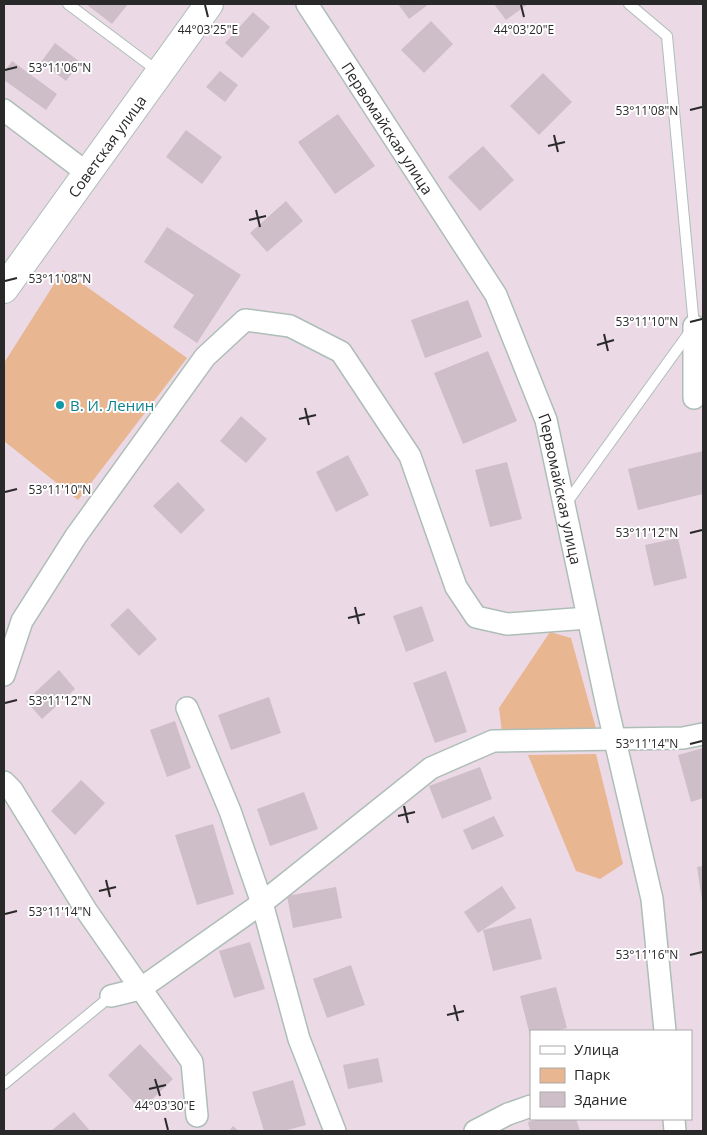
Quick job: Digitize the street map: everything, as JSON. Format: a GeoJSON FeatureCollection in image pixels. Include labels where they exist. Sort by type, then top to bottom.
{"type":"FeatureCollection","features":[{"type":"Feature","properties":{"kind":"main road","name":"Советская улица"},"geometry":{"type":"LineString","coordinates":[[4,289],[209,4]]}},
{"type":"Feature","properties":{"kind":"street","name":"Первомайская улица"},"geometry":{"type":"LineString","coordinates":[[307,4],[496,295],[546,420],[588,618],[652,899],[665,1030]]}},
{"type":"Feature","properties":{"kind":"street"},"geometry":{"type":"LineString","coordinates":[[4,110],[87,173]]}},
{"type":"Feature","properties":{"kind":"street"},"geometry":{"type":"LineString","coordinates":[[4,675],[22,621],[76,536],[205,357],[245,320],[290,326],[341,352],[410,456],[456,587],[476,617],[506,624],[588,618]]}},
{"type":"Feature","properties":{"kind":"street"},"geometry":{"type":"LineString","coordinates":[[694,326],[703,348]]}},
{"type":"Feature","properties":{"kind":"street"},"geometry":{"type":"LineString","coordinates":[[694,326],[694,398]]}},
{"type":"Feature","properties":{"kind":"street"},"geometry":{"type":"LineString","coordinates":[[187,708],[230,811],[262,903],[299,1039],[335,1131]]}},
{"type":"Feature","properties":{"kind":"street"},"geometry":{"type":"LineString","coordinates":[[111,996],[140,988],[262,903],[431,768],[493,741],[683,738],[703,734]]}},
{"type":"Feature","properties":{"kind":"street"},"geometry":{"type":"LineString","coordinates":[[4,782],[12,790],[86,910],[192,1062],[197,1116]]}},
{"type":"Feature","properties":{"kind":"street"},"geometry":{"type":"LineString","coordinates":[[474,1131],[508,1114],[530,1106]]}},
{"type":"Feature","properties":{"kind":"lane"},"geometry":{"type":"LineString","coordinates":[[68,4],[160,72]]}},
{"type":"Feature","properties":{"kind":"lane"},"geometry":{"type":"LineString","coordinates":[[564,507],[694,326],[668,36],[629,4]]}},
{"type":"Feature","properties":{"kind":"lane"},"geometry":{"type":"LineString","coordinates":[[4,1084],[111,996]]}},
{"type":"Feature","properties":{"kind":"green space"},"geometry":{"type":"Polygon","coordinates":[[[63,270],[187,358],[78,500],[4,441],[4,363],[63,270]]]}},
{"type":"Feature","properties":{"kind":"green space"},"geometry":{"type":"Polygon","coordinates":[[[550,632],[571,638],[597,732],[502,732],[499,708],[550,632]]]}},
{"type":"Feature","properties":{"kind":"green space"},"geometry":{"type":"Polygon","coordinates":[[[596,754],[623,864],[600,879],[576,871],[528,755],[596,754]]]}},
{"type":"Feature","properties":{"kind":"building"},"geometry":{"type":"Polygon","coordinates":[[[86,4],[128,4],[112,24],[86,4]]]}},
{"type":"Feature","properties":{"kind":"building"},"geometry":{"type":"Polygon","coordinates":[[[398,4],[429,4],[409,19],[398,4]]]}},
{"type":"Feature","properties":{"kind":"building"},"geometry":{"type":"Polygon","coordinates":[[[494,4],[528,4],[506,20],[494,4]]]}},
{"type":"Feature","properties":{"kind":"building"},"geometry":{"type":"Polygon","coordinates":[[[253,12],[270,27],[242,58],[225,43],[253,12]]]}},
{"type":"Feature","properties":{"kind":"building"},"geometry":{"type":"Polygon","coordinates":[[[431,21],[453,44],[424,73],[401,50],[431,21]]]}},
{"type":"Feature","properties":{"kind":"building"},"geometry":{"type":"Polygon","coordinates":[[[55,43],[80,62],[66,81],[41,62],[55,43]]]}},
{"type":"Feature","properties":{"kind":"building"},"geometry":{"type":"Polygon","coordinates":[[[12,61],[57,94],[46,110],[4,80],[4,72],[12,61]]]}},
{"type":"Feature","properties":{"kind":"building"},"geometry":{"type":"Polygon","coordinates":[[[220,71],[238,85],[225,102],[206,87],[220,71]]]}},
{"type":"Feature","properties":{"kind":"building"},"geometry":{"type":"Polygon","coordinates":[[[543,73],[572,102],[539,135],[510,106],[543,73]]]}},
{"type":"Feature","properties":{"kind":"building"},"geometry":{"type":"Polygon","coordinates":[[[338,114],[375,166],[335,194],[298,142],[338,114]]]}},
{"type":"Feature","properties":{"kind":"building"},"geometry":{"type":"Polygon","coordinates":[[[186,130],[222,157],[202,184],[166,157],[186,130]]]}},
{"type":"Feature","properties":{"kind":"building"},"geometry":{"type":"Polygon","coordinates":[[[483,146],[514,180],[480,211],[448,177],[483,146]]]}},
{"type":"Feature","properties":{"kind":"building"},"geometry":{"type":"Polygon","coordinates":[[[286,201],[303,221],[267,252],[250,233],[286,201]]]}},
{"type":"Feature","properties":{"kind":"building"},"geometry":{"type":"Polygon","coordinates":[[[167,227],[241,275],[197,343],[173,327],[194,295],[144,262],[167,227]]]}},
{"type":"Feature","properties":{"kind":"building"},"geometry":{"type":"Polygon","coordinates":[[[468,300],[482,337],[425,358],[411,320],[468,300]]]}},
{"type":"Feature","properties":{"kind":"building"},"geometry":{"type":"Polygon","coordinates":[[[488,351],[517,421],[463,444],[434,373],[488,351]]]}},
{"type":"Feature","properties":{"kind":"building"},"geometry":{"type":"Polygon","coordinates":[[[241,416],[267,439],[246,463],[220,441],[241,416]]]}},
{"type":"Feature","properties":{"kind":"building"},"geometry":{"type":"Polygon","coordinates":[[[703,451],[703,494],[638,510],[628,469],[703,451]]]}},
{"type":"Feature","properties":{"kind":"building"},"geometry":{"type":"Polygon","coordinates":[[[348,455],[369,495],[336,512],[316,472],[348,455]]]}},
{"type":"Feature","properties":{"kind":"building"},"geometry":{"type":"Polygon","coordinates":[[[507,462],[522,519],[490,527],[475,470],[507,462]]]}},
{"type":"Feature","properties":{"kind":"building"},"geometry":{"type":"Polygon","coordinates":[[[178,482],[205,510],[181,534],[153,506],[178,482]]]}},
{"type":"Feature","properties":{"kind":"building"},"geometry":{"type":"Polygon","coordinates":[[[678,538],[687,578],[654,586],[645,545],[678,538]]]}},
{"type":"Feature","properties":{"kind":"building"},"geometry":{"type":"Polygon","coordinates":[[[422,606],[434,641],[406,652],[393,616],[422,606]]]}},
{"type":"Feature","properties":{"kind":"building"},"geometry":{"type":"Polygon","coordinates":[[[128,608],[157,639],[139,656],[110,625],[128,608]]]}},
{"type":"Feature","properties":{"kind":"building"},"geometry":{"type":"Polygon","coordinates":[[[59,670],[75,689],[42,719],[26,701],[59,670]]]}},
{"type":"Feature","properties":{"kind":"building"},"geometry":{"type":"Polygon","coordinates":[[[446,671],[467,732],[435,743],[413,683],[446,671]]]}},
{"type":"Feature","properties":{"kind":"building"},"geometry":{"type":"Polygon","coordinates":[[[269,697],[281,733],[231,750],[218,715],[269,697]]]}},
{"type":"Feature","properties":{"kind":"building"},"geometry":{"type":"Polygon","coordinates":[[[175,721],[191,768],[167,777],[150,730],[175,721]]]}},
{"type":"Feature","properties":{"kind":"building"},"geometry":{"type":"Polygon","coordinates":[[[703,748],[703,798],[691,802],[678,755],[703,748]]]}},
{"type":"Feature","properties":{"kind":"building"},"geometry":{"type":"Polygon","coordinates":[[[480,767],[492,799],[442,819],[429,786],[480,767]]]}},
{"type":"Feature","properties":{"kind":"building"},"geometry":{"type":"Polygon","coordinates":[[[81,780],[105,803],[75,835],[51,811],[81,780]]]}},
{"type":"Feature","properties":{"kind":"building"},"geometry":{"type":"Polygon","coordinates":[[[304,792],[318,829],[270,846],[257,809],[304,792]]]}},
{"type":"Feature","properties":{"kind":"building"},"geometry":{"type":"Polygon","coordinates":[[[494,816],[504,836],[472,850],[463,830],[494,816]]]}},
{"type":"Feature","properties":{"kind":"building"},"geometry":{"type":"Polygon","coordinates":[[[213,824],[234,894],[197,905],[175,835],[213,824]]]}},
{"type":"Feature","properties":{"kind":"building"},"geometry":{"type":"Polygon","coordinates":[[[703,866],[703,900],[702,900],[697,867],[703,866]]]}},
{"type":"Feature","properties":{"kind":"building"},"geometry":{"type":"Polygon","coordinates":[[[502,886],[516,908],[478,933],[464,912],[502,886]]]}},
{"type":"Feature","properties":{"kind":"building"},"geometry":{"type":"Polygon","coordinates":[[[336,887],[342,918],[293,928],[287,896],[336,887]]]}},
{"type":"Feature","properties":{"kind":"building"},"geometry":{"type":"Polygon","coordinates":[[[531,918],[542,959],[493,971],[483,930],[531,918]]]}},
{"type":"Feature","properties":{"kind":"building"},"geometry":{"type":"Polygon","coordinates":[[[250,942],[265,989],[234,998],[219,951],[250,942]]]}},
{"type":"Feature","properties":{"kind":"building"},"geometry":{"type":"Polygon","coordinates":[[[351,965],[365,1005],[327,1018],[313,979],[351,965]]]}},
{"type":"Feature","properties":{"kind":"building"},"geometry":{"type":"Polygon","coordinates":[[[556,987],[567,1028],[558,1030],[530,1030],[530,1035],[520,996],[556,987]]]}},
{"type":"Feature","properties":{"kind":"building"},"geometry":{"type":"Polygon","coordinates":[[[140,1044],[173,1079],[141,1110],[108,1075],[140,1044]]]}},
{"type":"Feature","properties":{"kind":"building"},"geometry":{"type":"Polygon","coordinates":[[[378,1058],[383,1082],[348,1089],[343,1065],[378,1058]]]}},
{"type":"Feature","properties":{"kind":"building"},"geometry":{"type":"Polygon","coordinates":[[[293,1080],[306,1125],[284,1131],[264,1131],[252,1092],[293,1080]]]}},
{"type":"Feature","properties":{"kind":"building"},"geometry":{"type":"Polygon","coordinates":[[[74,1112],[90,1131],[51,1131],[74,1112]]]}},
{"type":"Feature","properties":{"kind":"building"},"geometry":{"type":"Polygon","coordinates":[[[537,1120],[576,1120],[580,1131],[530,1131],[528,1122],[537,1120]]]}},
{"type":"Feature","properties":{"kind":"building"},"geometry":{"type":"Polygon","coordinates":[[[233,1126],[239,1131],[229,1131],[233,1126]]]}},
{"type":"Feature","properties":{"kind":"place","name":"В. И. Ленин"},"geometry":{"type":"Point","coordinates":[60,405]}}]}
